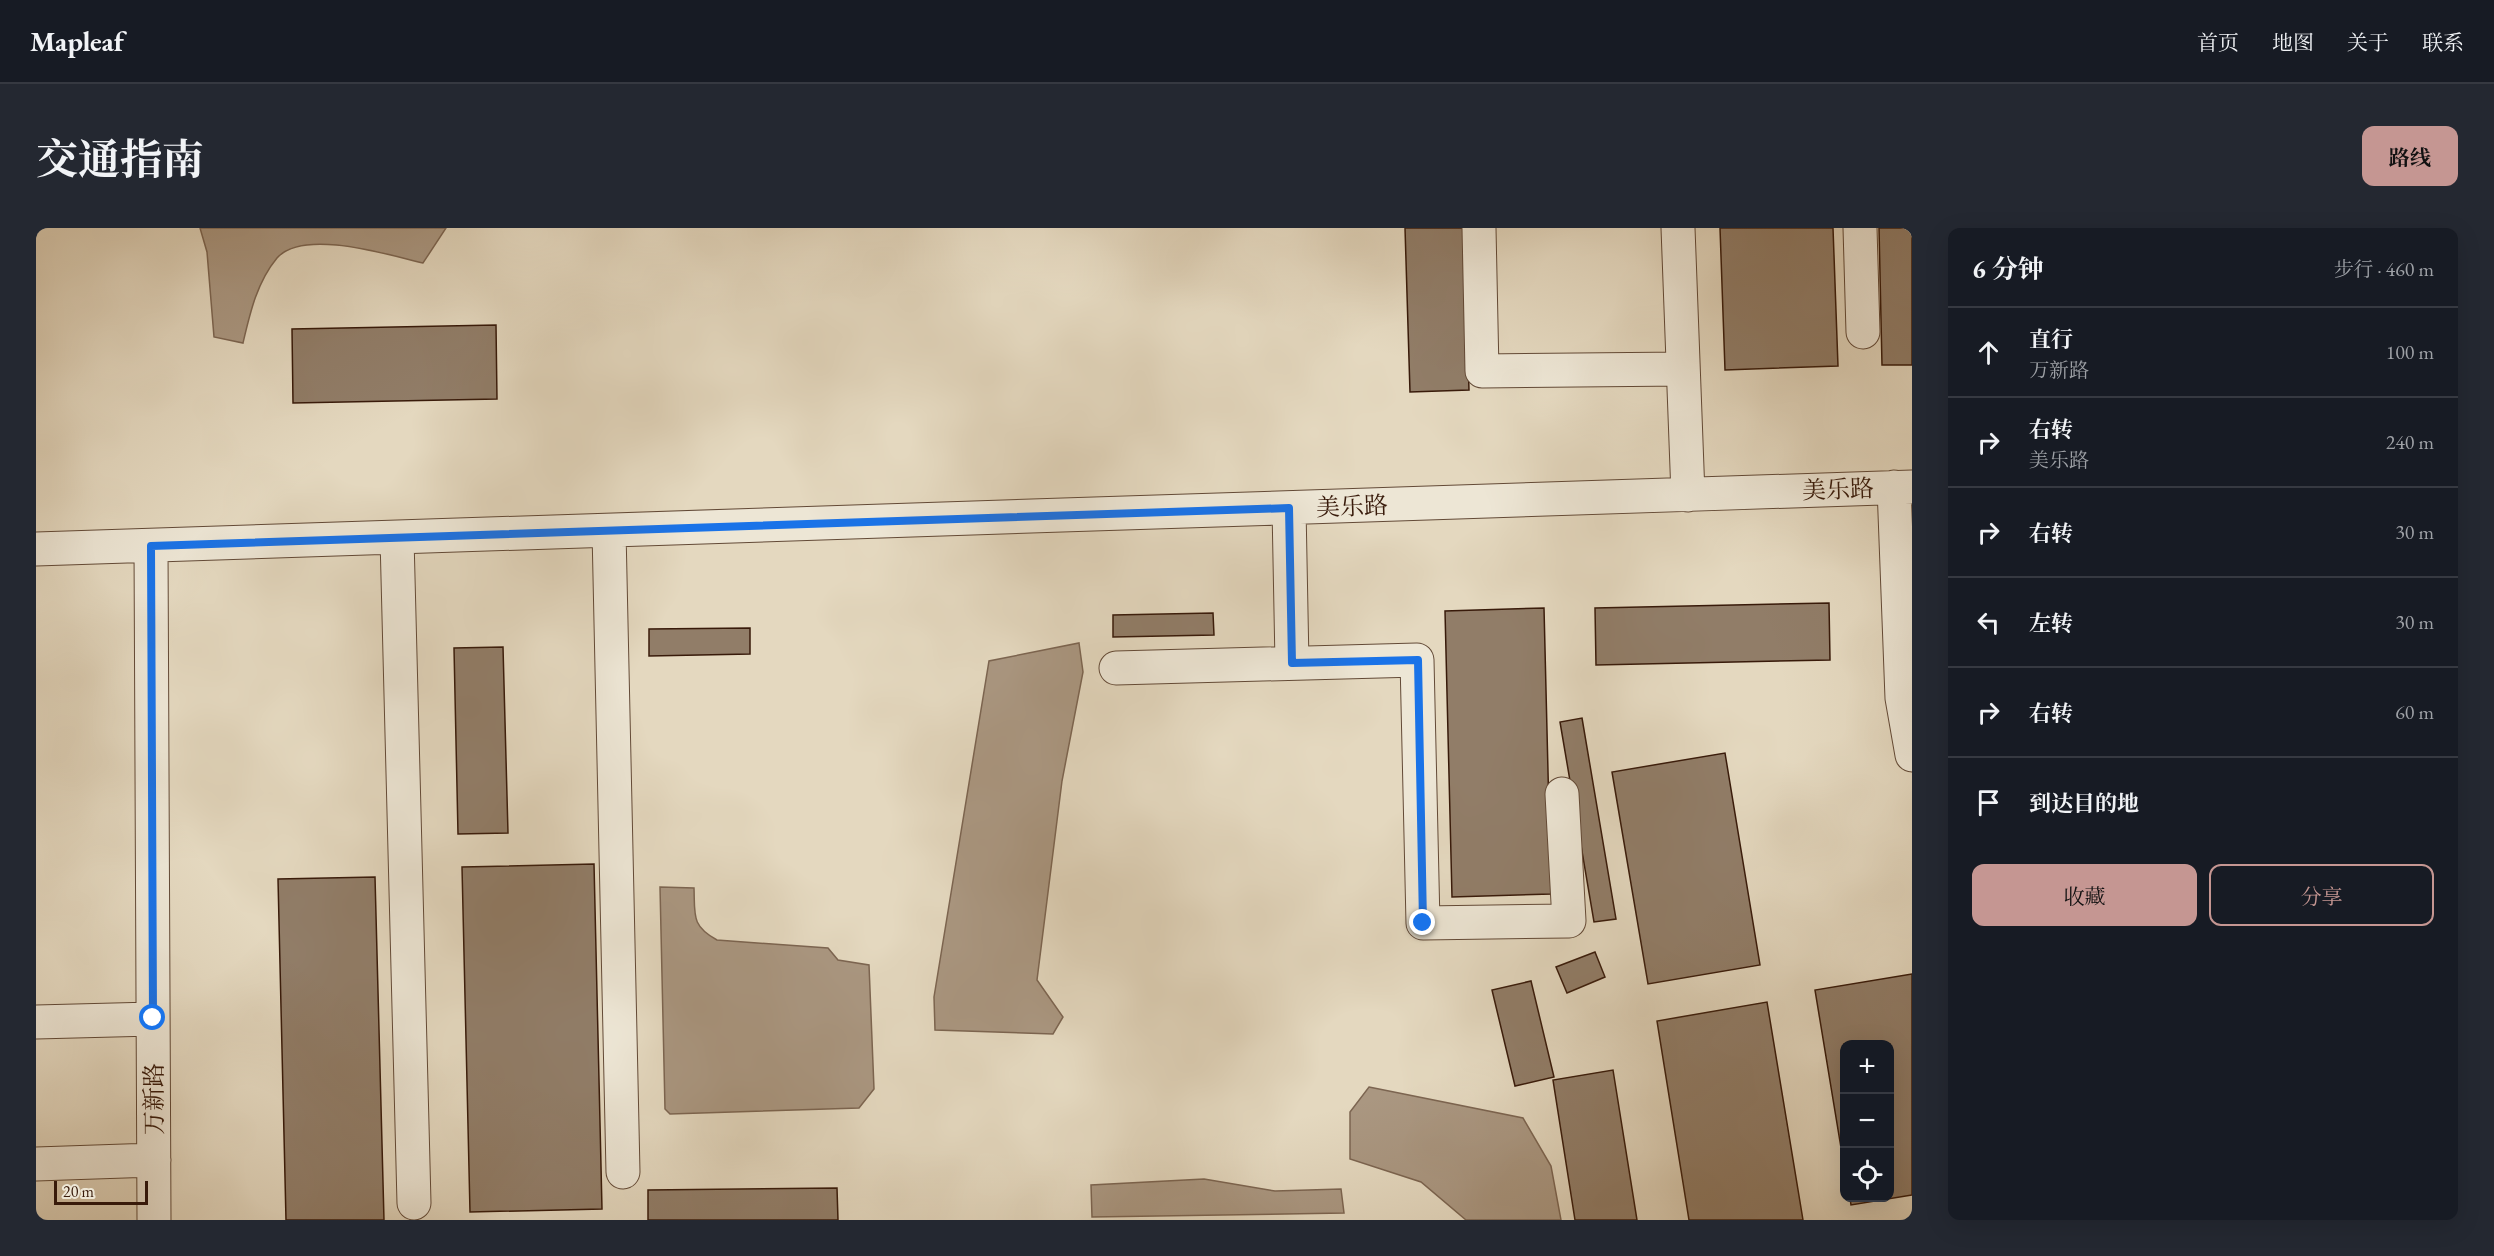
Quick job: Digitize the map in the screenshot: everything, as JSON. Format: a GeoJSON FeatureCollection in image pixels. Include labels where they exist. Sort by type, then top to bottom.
{"type":"FeatureCollection","features":[{"type":"Feature","properties":{"kind":"street"},"geometry":{"type":"LineString","coordinates":[[1479,228],[1482,371],[1683,369]]}},
{"type":"Feature","properties":{"kind":"street"},"geometry":{"type":"LineString","coordinates":[[1678,228],[1688,495]]}},
{"type":"Feature","properties":{"kind":"street"},"geometry":{"type":"LineString","coordinates":[[1860,228],[1863,332]]}},
{"type":"Feature","properties":{"kind":"street"},"geometry":{"type":"LineString","coordinates":[[1903,487],[1902,698],[1912,755]]}},
{"type":"Feature","properties":{"kind":"street","name":"美乐路"},"geometry":{"type":"LineString","coordinates":[[36,549],[1903,487]]}},
{"type":"Feature","properties":{"kind":"street"},"geometry":{"type":"LineString","coordinates":[[1289,508],[1292,663]]}},
{"type":"Feature","properties":{"kind":"street"},"geometry":{"type":"LineString","coordinates":[[609,531],[623,1172]]}},
{"type":"Feature","properties":{"kind":"street"},"geometry":{"type":"LineString","coordinates":[[397,538],[414,1203]]}},
{"type":"Feature","properties":{"kind":"street","name":"万新路"},"geometry":{"type":"LineString","coordinates":[[151,546],[154,1220]]}},
{"type":"Feature","properties":{"kind":"street"},"geometry":{"type":"LineString","coordinates":[[1116,668],[1418,660],[1423,923],[1569,921],[1562,794]]}},
{"type":"Feature","properties":{"kind":"street"},"geometry":{"type":"LineString","coordinates":[[36,1022],[153,1018]]}},
{"type":"Feature","properties":{"kind":"street"},"geometry":{"type":"LineString","coordinates":[[36,1164],[154,1160]]}},
{"type":"Feature","properties":{"kind":"shaded area"},"geometry":{"type":"Polygon","coordinates":[[[200,228],[446,228],[423,263],[347,246],[306,245],[289,249],[277,258],[264,277],[243,343],[214,337],[207,252],[200,228]]]}},
{"type":"Feature","properties":{"kind":"shaded area"},"geometry":{"type":"Polygon","coordinates":[[[1079,643],[1083,672],[1062,781],[1037,980],[1063,1017],[1053,1034],[935,1030],[934,997],[989,661],[1079,643]]]}},
{"type":"Feature","properties":{"kind":"shaded area"},"geometry":{"type":"Polygon","coordinates":[[[660,887],[694,888],[696,919],[703,930],[717,940],[828,948],[838,960],[869,965],[874,1089],[859,1108],[670,1114],[665,1109],[660,887]]]}},
{"type":"Feature","properties":{"kind":"shaded area"},"geometry":{"type":"Polygon","coordinates":[[[1369,1087],[1523,1118],[1551,1166],[1561,1220],[1466,1220],[1421,1182],[1350,1159],[1350,1112],[1369,1087]]]}},
{"type":"Feature","properties":{"kind":"shaded area"},"geometry":{"type":"Polygon","coordinates":[[[1204,1179],[1275,1191],[1341,1189],[1344,1213],[1092,1217],[1091,1185],[1204,1179]]]}},
{"type":"Feature","properties":{"kind":"building"},"geometry":{"type":"Polygon","coordinates":[[[1405,228],[1464,228],[1469,390],[1410,392],[1405,228]]]}},
{"type":"Feature","properties":{"kind":"building"},"geometry":{"type":"Polygon","coordinates":[[[1720,228],[1833,228],[1838,366],[1725,370],[1720,228]]]}},
{"type":"Feature","properties":{"kind":"building"},"geometry":{"type":"Polygon","coordinates":[[[1879,228],[1912,228],[1912,365],[1882,365],[1879,228]]]}},
{"type":"Feature","properties":{"kind":"building"},"geometry":{"type":"Polygon","coordinates":[[[496,325],[497,399],[293,403],[292,329],[496,325]]]}},
{"type":"Feature","properties":{"kind":"building"},"geometry":{"type":"Polygon","coordinates":[[[1829,603],[1830,660],[1596,665],[1595,608],[1829,603]]]}},
{"type":"Feature","properties":{"kind":"building"},"geometry":{"type":"Polygon","coordinates":[[[1544,608],[1551,894],[1452,897],[1445,611],[1544,608]]]}},
{"type":"Feature","properties":{"kind":"building"},"geometry":{"type":"Polygon","coordinates":[[[1213,613],[1214,635],[1113,637],[1113,615],[1213,613]]]}},
{"type":"Feature","properties":{"kind":"building"},"geometry":{"type":"Polygon","coordinates":[[[750,628],[750,654],[649,656],[649,629],[750,628]]]}},
{"type":"Feature","properties":{"kind":"building"},"geometry":{"type":"Polygon","coordinates":[[[503,647],[508,833],[458,834],[454,648],[503,647]]]}},
{"type":"Feature","properties":{"kind":"building"},"geometry":{"type":"Polygon","coordinates":[[[1582,718],[1616,919],[1594,922],[1560,722],[1582,718]]]}},
{"type":"Feature","properties":{"kind":"building"},"geometry":{"type":"Polygon","coordinates":[[[1725,753],[1760,965],[1648,984],[1612,772],[1725,753]]]}},
{"type":"Feature","properties":{"kind":"building"},"geometry":{"type":"Polygon","coordinates":[[[594,864],[602,1209],[470,1212],[462,867],[594,864]]]}},
{"type":"Feature","properties":{"kind":"building"},"geometry":{"type":"Polygon","coordinates":[[[375,877],[384,1220],[286,1220],[278,879],[375,877]]]}},
{"type":"Feature","properties":{"kind":"building"},"geometry":{"type":"Polygon","coordinates":[[[1595,952],[1605,977],[1567,993],[1556,967],[1595,952]]]}},
{"type":"Feature","properties":{"kind":"building"},"geometry":{"type":"Polygon","coordinates":[[[1912,974],[1912,1195],[1894,1198],[1894,1040],[1840,1040],[1840,1142],[1815,990],[1912,974]]]}},
{"type":"Feature","properties":{"kind":"building"},"geometry":{"type":"Polygon","coordinates":[[[1531,981],[1554,1077],[1515,1086],[1492,990],[1531,981]]]}},
{"type":"Feature","properties":{"kind":"building"},"geometry":{"type":"Polygon","coordinates":[[[1767,1002],[1803,1220],[1689,1220],[1657,1021],[1767,1002]]]}},
{"type":"Feature","properties":{"kind":"building"},"geometry":{"type":"Polygon","coordinates":[[[1613,1070],[1637,1220],[1575,1220],[1553,1080],[1613,1070]]]}},
{"type":"Feature","properties":{"kind":"building"},"geometry":{"type":"Polygon","coordinates":[[[837,1188],[838,1220],[648,1220],[648,1190],[837,1188]]]}},
{"type":"Feature","properties":{"kind":"building"},"geometry":{"type":"Polygon","coordinates":[[[1851,1202],[1869,1202],[1851,1205],[1851,1202]]]}},
{"type":"Feature","properties":{"kind":"route"},"geometry":{"type":"LineString","coordinates":[[153,1018],[151,546],[1289,508],[1292,663],[1418,660],[1423,923]]}}]}
